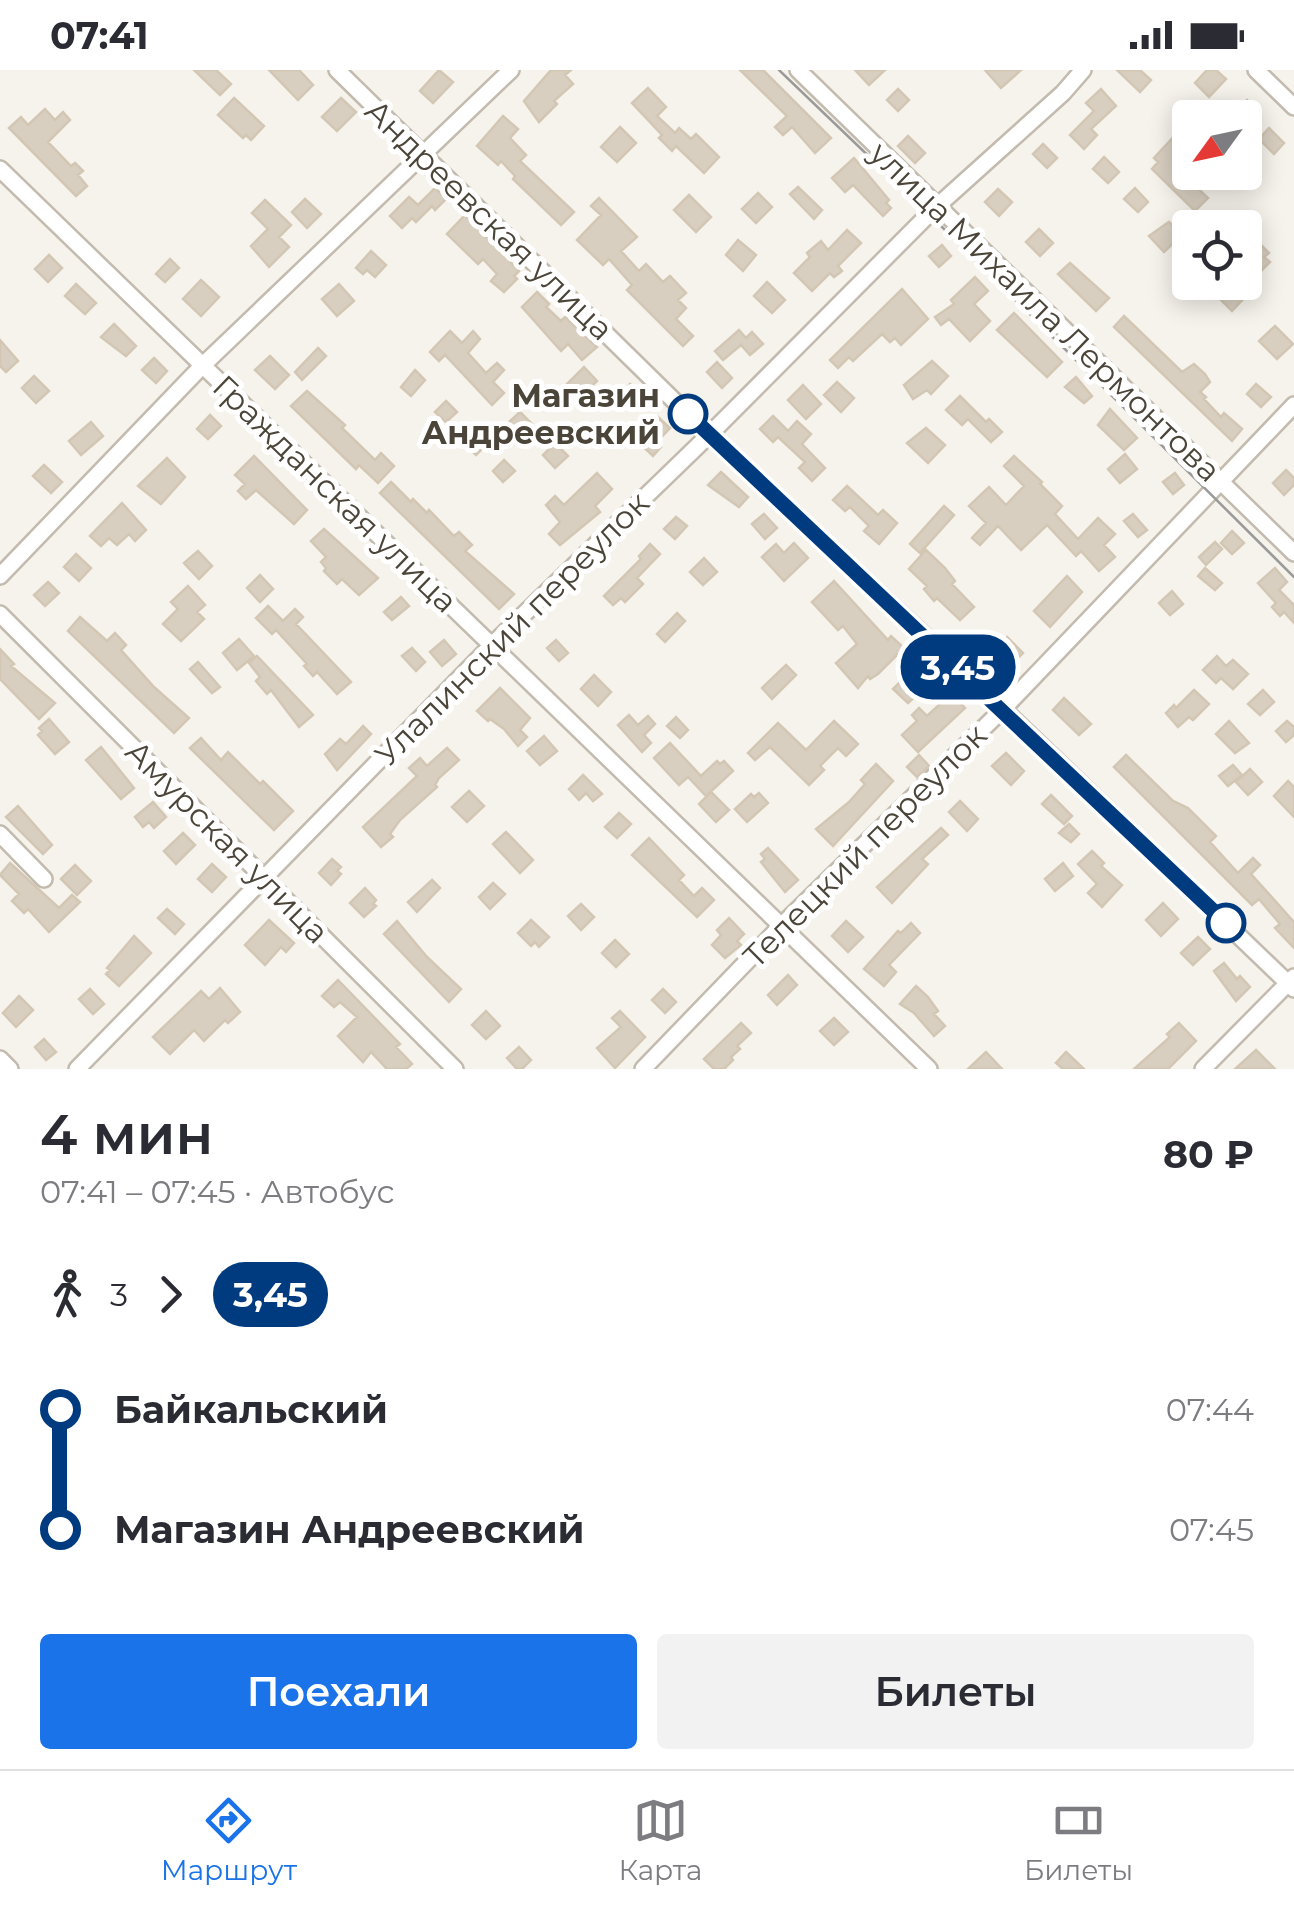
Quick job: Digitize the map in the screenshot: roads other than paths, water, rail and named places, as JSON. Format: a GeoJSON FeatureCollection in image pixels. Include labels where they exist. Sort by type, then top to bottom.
{"type":"FeatureCollection","features":[{"type":"Feature","properties":{"kind":"street","name":"Андреевская улица"},"geometry":{"type":"LineString","coordinates":[[337,70],[709,435],[1292,983]]}},
{"type":"Feature","properties":{"kind":"street"},"geometry":{"type":"LineString","coordinates":[[0,576],[202,366],[512,70]]}},
{"type":"Feature","properties":{"kind":"street","name":"улица Михаила Лермонтова"},"geometry":{"type":"LineString","coordinates":[[798,70],[1294,553]]}},
{"type":"Feature","properties":{"kind":"street","name":"Улалинский переулок"},"geometry":{"type":"LineString","coordinates":[[78,1069],[491,646],[937,206],[1063,93],[1082,70]]}},
{"type":"Feature","properties":{"kind":"street"},"geometry":{"type":"LineString","coordinates":[[1256,70],[1294,107]]}},
{"type":"Feature","properties":{"kind":"street","name":"Гражданская улица"},"geometry":{"type":"LineString","coordinates":[[0,169],[930,1069]]}},
{"type":"Feature","properties":{"kind":"street","name":"Телецкий переулок"},"geometry":{"type":"LineString","coordinates":[[643,1069],[1003,709],[1294,405]]}},
{"type":"Feature","properties":{"kind":"street","name":"Амурская улица"},"geometry":{"type":"LineString","coordinates":[[0,614],[455,1069]]}},
{"type":"Feature","properties":{"kind":"street"},"geometry":{"type":"LineString","coordinates":[[0,834],[44,880]]}},
{"type":"Feature","properties":{"kind":"street"},"geometry":{"type":"LineString","coordinates":[[1203,1069],[1292,983]]}},
{"type":"Feature","properties":{"kind":"street"},"geometry":{"type":"LineString","coordinates":[[0,1059],[10,1069]]}},
{"type":"Feature","properties":{"kind":"tram line"},"geometry":{"type":"LineString","coordinates":[[779,70],[1294,577]]}},
{"type":"Feature","properties":{"kind":"place","name":"Магазин Андреевский"},"geometry":{"type":"Point","coordinates":[688,414]}}]}
